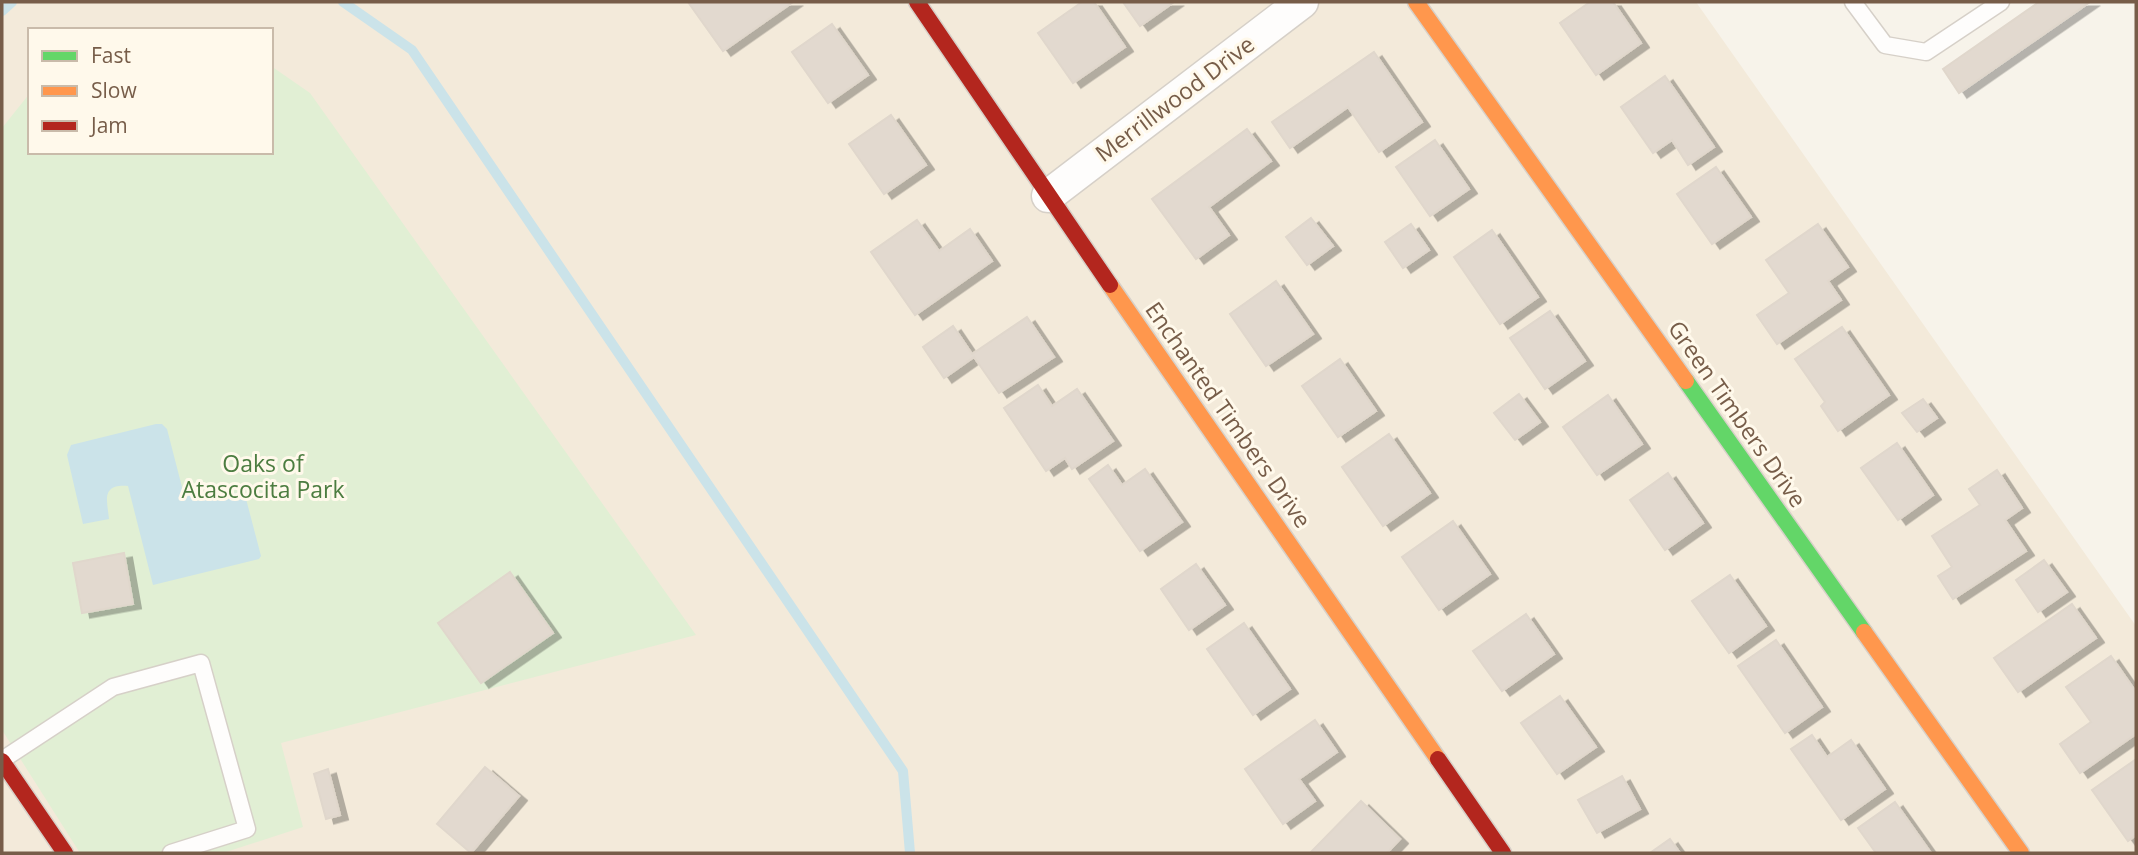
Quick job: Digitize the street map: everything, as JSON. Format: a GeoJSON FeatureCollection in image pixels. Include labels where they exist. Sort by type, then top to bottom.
{"type":"FeatureCollection","features":[{"type":"Feature","properties":{"kind":"street","name":"Enchanted Timbers Drive"},"geometry":{"type":"LineString","coordinates":[[917,2],[1048,196],[1503,853]]}},
{"type":"Feature","properties":{"kind":"street","name":"Merrillwood Drive"},"geometry":{"type":"LineString","coordinates":[[1048,196],[1302,2]]}},
{"type":"Feature","properties":{"kind":"street","name":"Green Timbers Drive"},"geometry":{"type":"LineString","coordinates":[[1416,2],[2021,853]]}},
{"type":"Feature","properties":{"kind":"street"},"geometry":{"type":"LineString","coordinates":[[6,775],[65,853]]}},
{"type":"Feature","properties":{"kind":"lane"},"geometry":{"type":"LineString","coordinates":[[1853,2],[1885,45],[1926,52],[2001,2]]}},
{"type":"Feature","properties":{"kind":"lane"},"geometry":{"type":"LineString","coordinates":[[6,775],[113,687],[201,663],[247,829],[171,853]]}},
{"type":"Feature","properties":{"kind":"shaded area"},"geometry":{"type":"Polygon","coordinates":[[[2,2],[1696,2],[2136,626],[2136,853],[2,853],[2,2]]]}},
{"type":"Feature","properties":{"kind":"green space","name":"Oaks of Atascocita Park"},"geometry":{"type":"Polygon","coordinates":[[[273,67],[310,93],[696,635],[281,743],[303,827],[223,853],[80,853],[2,730],[2,128],[28,96],[28,154],[273,154],[273,67]]]}},
{"type":"Feature","properties":{"kind":"water"},"geometry":{"type":"Polygon","coordinates":[[[162,424],[167,429],[183,491],[245,495],[261,556],[259,559],[153,585],[128,486],[119,486],[110,491],[107,500],[109,519],[83,524],[67,455],[71,445],[162,424]]]}},
{"type":"Feature","properties":{"kind":"building"},"geometry":{"type":"Polygon","coordinates":[[[688,2],[793,2],[723,51],[688,2]]]}},
{"type":"Feature","properties":{"kind":"building"},"geometry":{"type":"Polygon","coordinates":[[[1082,2],[1094,2],[1125,47],[1073,83],[1038,33],[1082,2]]]}},
{"type":"Feature","properties":{"kind":"building"},"geometry":{"type":"Polygon","coordinates":[[[1123,2],[1174,2],[1140,26],[1123,2]]]}},
{"type":"Feature","properties":{"kind":"building"},"geometry":{"type":"Polygon","coordinates":[[[1590,2],[1613,2],[1641,43],[1596,75],[1560,23],[1590,2]]]}},
{"type":"Feature","properties":{"kind":"building"},"geometry":{"type":"Polygon","coordinates":[[[2039,2],[2090,2],[1959,93],[1943,69],[2039,2]]]}},
{"type":"Feature","properties":{"kind":"building"},"geometry":{"type":"Polygon","coordinates":[[[832,24],[868,75],[828,103],[792,52],[832,24]]]}},
{"type":"Feature","properties":{"kind":"building"},"geometry":{"type":"Polygon","coordinates":[[[1374,52],[1422,122],[1379,152],[1348,107],[1290,148],[1272,122],[1374,52]]]}},
{"type":"Feature","properties":{"kind":"building"},"geometry":{"type":"Polygon","coordinates":[[[1665,76],[1714,147],[1688,165],[1672,140],[1653,153],[1621,107],[1665,76]]]}},
{"type":"Feature","properties":{"kind":"building"},"geometry":{"type":"Polygon","coordinates":[[[891,115],[926,165],[884,194],[849,144],[891,115]]]}},
{"type":"Feature","properties":{"kind":"building"},"geometry":{"type":"Polygon","coordinates":[[[1247,129],[1271,161],[1209,207],[1229,235],[1196,259],[1152,199],[1247,129]]]}},
{"type":"Feature","properties":{"kind":"building"},"geometry":{"type":"Polygon","coordinates":[[[1435,140],[1469,189],[1430,216],[1396,167],[1435,140]]]}},
{"type":"Feature","properties":{"kind":"building"},"geometry":{"type":"Polygon","coordinates":[[[1716,167],[1751,217],[1712,244],[1677,194],[1716,167]]]}},
{"type":"Feature","properties":{"kind":"building"},"geometry":{"type":"Polygon","coordinates":[[[1311,218],[1333,246],[1307,265],[1286,237],[1311,218]]]}},
{"type":"Feature","properties":{"kind":"building"},"geometry":{"type":"Polygon","coordinates":[[[917,220],[939,251],[970,229],[992,261],[915,315],[871,252],[917,220]]]}},
{"type":"Feature","properties":{"kind":"building"},"geometry":{"type":"Polygon","coordinates":[[[1411,224],[1429,250],[1403,268],[1385,242],[1411,224]]]}},
{"type":"Feature","properties":{"kind":"building"},"geometry":{"type":"Polygon","coordinates":[[[1818,224],[1848,267],[1828,281],[1841,300],[1777,344],[1757,315],[1789,293],[1766,260],[1818,224]]]}},
{"type":"Feature","properties":{"kind":"building"},"geometry":{"type":"Polygon","coordinates":[[[1492,230],[1538,297],[1500,324],[1454,257],[1492,230]]]}},
{"type":"Feature","properties":{"kind":"building"},"geometry":{"type":"Polygon","coordinates":[[[1276,281],[1313,334],[1266,366],[1230,314],[1276,281]]]}},
{"type":"Feature","properties":{"kind":"building"},"geometry":{"type":"Polygon","coordinates":[[[1550,311],[1585,361],[1545,389],[1510,338],[1550,311]]]}},
{"type":"Feature","properties":{"kind":"building"},"geometry":{"type":"Polygon","coordinates":[[[1027,317],[1054,357],[999,393],[974,357],[944,378],[923,347],[953,326],[972,354],[1027,317]]]}},
{"type":"Feature","properties":{"kind":"building"},"geometry":{"type":"Polygon","coordinates":[[[1842,327],[1889,395],[1838,431],[1821,406],[1825,402],[1795,359],[1842,327]]]}},
{"type":"Feature","properties":{"kind":"building"},"geometry":{"type":"Polygon","coordinates":[[[1340,359],[1376,411],[1338,437],[1302,386],[1340,359]]]}},
{"type":"Feature","properties":{"kind":"building"},"geometry":{"type":"Polygon","coordinates":[[[1038,385],[1052,406],[1077,389],[1113,441],[1072,469],[1065,458],[1046,471],[1004,408],[1038,385]]]}},
{"type":"Feature","properties":{"kind":"building"},"geometry":{"type":"Polygon","coordinates":[[[1519,394],[1540,422],[1515,440],[1494,413],[1519,394]]]}},
{"type":"Feature","properties":{"kind":"building"},"geometry":{"type":"Polygon","coordinates":[[[1608,395],[1642,444],[1597,475],[1563,427],[1608,395]]]}},
{"type":"Feature","properties":{"kind":"building"},"geometry":{"type":"Polygon","coordinates":[[[1923,399],[1937,418],[1917,432],[1902,413],[1923,399]]]}},
{"type":"Feature","properties":{"kind":"building"},"geometry":{"type":"Polygon","coordinates":[[[1389,434],[1430,493],[1383,526],[1342,467],[1389,434]]]}},
{"type":"Feature","properties":{"kind":"building"},"geometry":{"type":"Polygon","coordinates":[[[1897,443],[1933,495],[1898,520],[1861,468],[1897,443]]]}},
{"type":"Feature","properties":{"kind":"building"},"geometry":{"type":"Polygon","coordinates":[[[1108,465],[1122,485],[1145,469],[1182,522],[1140,551],[1089,479],[1108,465]]]}},
{"type":"Feature","properties":{"kind":"building"},"geometry":{"type":"Polygon","coordinates":[[[1997,470],[2022,508],[2005,520],[2026,551],[1953,599],[1938,576],[1952,567],[1932,536],[1980,505],[1969,489],[1997,470]]]}},
{"type":"Feature","properties":{"kind":"building"},"geometry":{"type":"Polygon","coordinates":[[[1668,473],[1703,523],[1665,550],[1630,500],[1668,473]]]}},
{"type":"Feature","properties":{"kind":"building"},"geometry":{"type":"Polygon","coordinates":[[[1453,521],[1490,574],[1439,610],[1402,557],[1453,521]]]}},
{"type":"Feature","properties":{"kind":"building"},"geometry":{"type":"Polygon","coordinates":[[[124,553],[133,604],[82,613],[73,563],[124,553]]]}},
{"type":"Feature","properties":{"kind":"building"},"geometry":{"type":"Polygon","coordinates":[[[2044,560],[2067,592],[2038,612],[2016,580],[2044,560]]]}},
{"type":"Feature","properties":{"kind":"building"},"geometry":{"type":"Polygon","coordinates":[[[1196,564],[1225,605],[1189,630],[1161,589],[1196,564]]]}},
{"type":"Feature","properties":{"kind":"building"},"geometry":{"type":"Polygon","coordinates":[[[510,572],[553,633],[481,683],[438,623],[510,572]]]}},
{"type":"Feature","properties":{"kind":"building"},"geometry":{"type":"Polygon","coordinates":[[[1730,575],[1766,626],[1729,653],[1692,601],[1730,575]]]}},
{"type":"Feature","properties":{"kind":"building"},"geometry":{"type":"Polygon","coordinates":[[[2072,604],[2096,638],[2018,692],[1994,658],[2072,604]]]}},
{"type":"Feature","properties":{"kind":"building"},"geometry":{"type":"Polygon","coordinates":[[[1526,614],[1554,654],[1502,691],[1473,651],[1526,614]]]}},
{"type":"Feature","properties":{"kind":"building"},"geometry":{"type":"Polygon","coordinates":[[[1244,623],[1290,689],[1253,715],[1207,649],[1244,623]]]}},
{"type":"Feature","properties":{"kind":"building"},"geometry":{"type":"Polygon","coordinates":[[[1776,640],[1822,707],[1785,733],[1738,666],[1776,640]]]}},
{"type":"Feature","properties":{"kind":"building"},"geometry":{"type":"Polygon","coordinates":[[[2111,656],[2136,692],[2136,734],[2080,773],[2060,744],[2091,722],[2066,687],[2111,656]]]}},
{"type":"Feature","properties":{"kind":"building"},"geometry":{"type":"Polygon","coordinates":[[[1560,696],[1596,747],[1557,774],[1521,723],[1560,696]]]}},
{"type":"Feature","properties":{"kind":"building"},"geometry":{"type":"Polygon","coordinates":[[[1315,720],[1337,752],[1299,779],[1315,801],[1283,824],[1245,769],[1315,720]]]}},
{"type":"Feature","properties":{"kind":"building"},"geometry":{"type":"Polygon","coordinates":[[[1812,735],[1827,757],[1851,740],[1885,789],[1841,820],[1791,749],[1812,735]]]}},
{"type":"Feature","properties":{"kind":"building"},"geometry":{"type":"Polygon","coordinates":[[[2135,760],[2136,835],[2128,841],[2092,790],[2135,760]]]}},
{"type":"Feature","properties":{"kind":"building"},"geometry":{"type":"Polygon","coordinates":[[[485,767],[519,796],[471,853],[437,824],[485,767]]]}},
{"type":"Feature","properties":{"kind":"building"},"geometry":{"type":"Polygon","coordinates":[[[328,769],[340,815],[326,819],[314,774],[328,769]]]}},
{"type":"Feature","properties":{"kind":"building"},"geometry":{"type":"Polygon","coordinates":[[[1622,776],[1640,809],[1597,833],[1578,800],[1622,776]]]}},
{"type":"Feature","properties":{"kind":"building"},"geometry":{"type":"Polygon","coordinates":[[[1361,801],[1400,839],[1387,853],[1312,853],[1311,852],[1361,801]]]}},
{"type":"Feature","properties":{"kind":"building"},"geometry":{"type":"Polygon","coordinates":[[[1895,802],[1931,853],[1876,853],[1858,828],[1895,802]]]}},
{"type":"Feature","properties":{"kind":"building"},"geometry":{"type":"Polygon","coordinates":[[[1670,839],[1680,853],[1650,853],[1670,839]]]}},
{"type":"Feature","properties":{"kind":"waterway"},"geometry":{"type":"LineString","coordinates":[[2,11],[12,2]]}},
{"type":"Feature","properties":{"kind":"waterway"},"geometry":{"type":"LineString","coordinates":[[343,2],[412,50],[903,771],[910,853]]}},
{"type":"Feature","properties":{"kind":"traffic: fast"},"geometry":{"type":"LineString","coordinates":[[1686,381],[1864,632]]}},
{"type":"Feature","properties":{"kind":"traffic: slow"},"geometry":{"type":"LineString","coordinates":[[1416,2],[1686,381]]}},
{"type":"Feature","properties":{"kind":"traffic: slow"},"geometry":{"type":"LineString","coordinates":[[1110,285],[1438,759]]}},
{"type":"Feature","properties":{"kind":"traffic: slow"},"geometry":{"type":"LineString","coordinates":[[1864,632],[2021,853]]}},
{"type":"Feature","properties":{"kind":"traffic: jam"},"geometry":{"type":"LineString","coordinates":[[917,2],[1110,285]]}},
{"type":"Feature","properties":{"kind":"traffic: jam"},"geometry":{"type":"LineString","coordinates":[[1438,759],[1503,853]]}},
{"type":"Feature","properties":{"kind":"traffic: jam"},"geometry":{"type":"LineString","coordinates":[[2,761],[65,853]]}}]}
